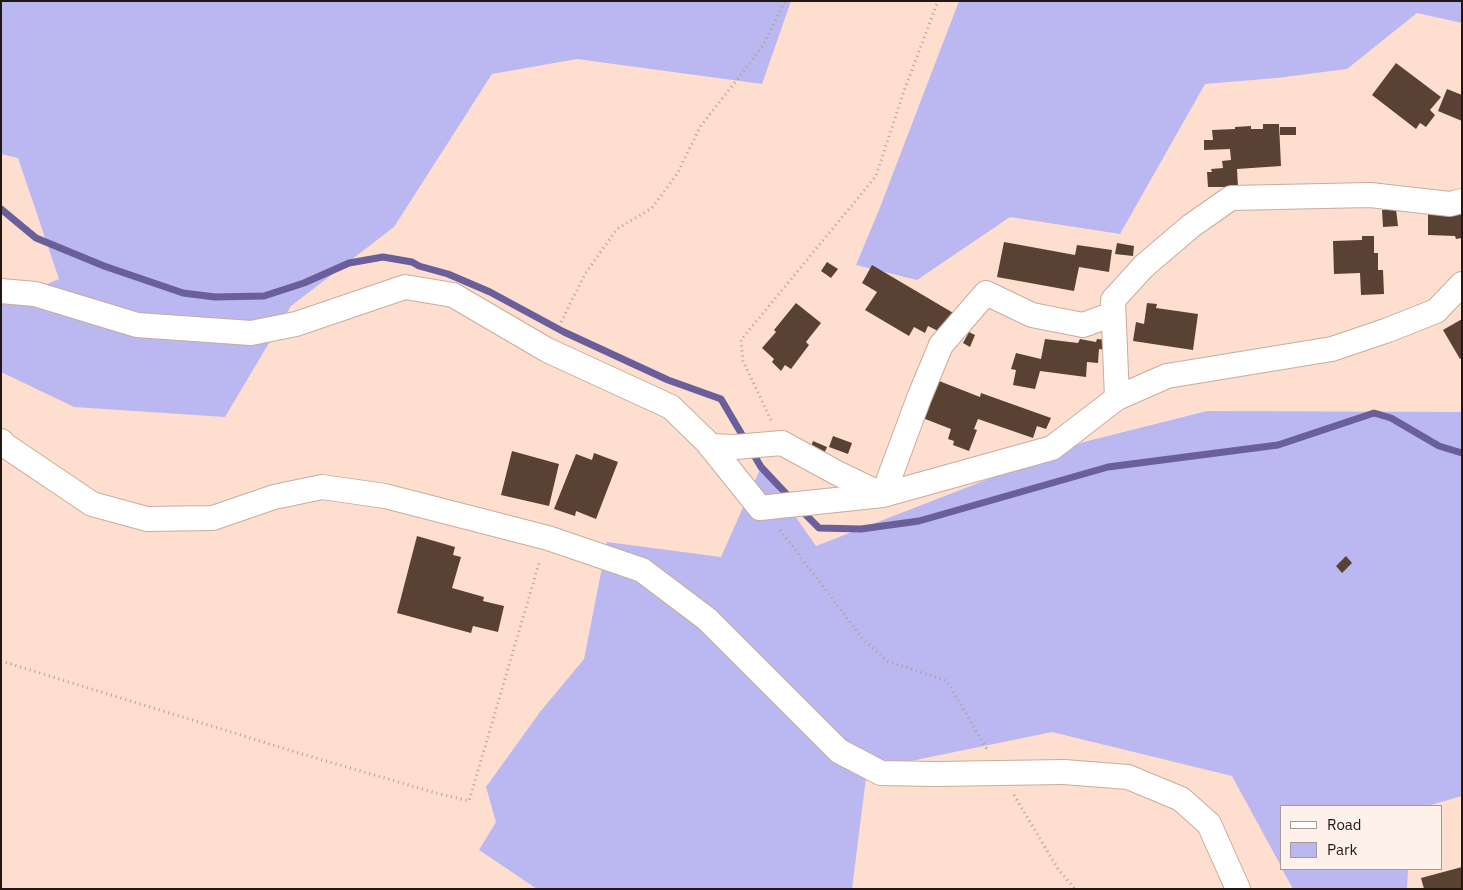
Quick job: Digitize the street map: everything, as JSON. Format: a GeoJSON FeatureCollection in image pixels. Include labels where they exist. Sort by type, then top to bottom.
{"type":"FeatureCollection","features":[{"type":"Feature","properties":{"kind":"street"},"geometry":{"type":"LineString","coordinates":[[1117,398],[1112,300],[1144,266],[1191,226],[1231,198],[1370,195],[1450,204],[1462,201]]}},
{"type":"Feature","properties":{"kind":"street"},"geometry":{"type":"LineString","coordinates":[[1,291],[35,294],[137,325],[251,333],[296,324],[405,287],[453,295],[547,350],[671,407],[766,507],[883,494],[1052,448],[1117,398],[1167,376],[1332,350],[1436,311],[1462,284]]}},
{"type":"Feature","properties":{"kind":"street"},"geometry":{"type":"LineString","coordinates":[[883,494],[941,345],[986,293],[1032,315],[1083,325],[1113,314]]}},
{"type":"Feature","properties":{"kind":"street"},"geometry":{"type":"LineString","coordinates":[[1,440],[6,446],[92,504],[147,518],[213,518],[274,497],[322,487],[385,496],[548,538],[642,570],[706,618],[839,751],[881,772],[935,774],[1064,772],[1128,777],[1180,799],[1210,824],[1238,889]]}},
{"type":"Feature","properties":{"kind":"street"},"geometry":{"type":"LineString","coordinates":[[710,446],[736,448],[776,443],[883,494]]}},
{"type":"Feature","properties":{"kind":"path"},"geometry":{"type":"LineString","coordinates":[[561,322],[585,274],[617,229],[652,208],[677,174],[700,127],[761,49],[785,1]]}},
{"type":"Feature","properties":{"kind":"path"},"geometry":{"type":"LineString","coordinates":[[776,443],[743,361],[741,340],[876,176],[904,91],[938,1]]}},
{"type":"Feature","properties":{"kind":"path"},"geometry":{"type":"LineString","coordinates":[[766,507],[780,530],[869,645],[887,661],[947,681],[993,758]]}},
{"type":"Feature","properties":{"kind":"path"},"geometry":{"type":"LineString","coordinates":[[1,661],[302,754],[469,801],[548,538]]}},
{"type":"Feature","properties":{"kind":"path"},"geometry":{"type":"LineString","coordinates":[[1013,792],[1058,869],[1075,889]]}},
{"type":"Feature","properties":{"kind":"green space"},"geometry":{"type":"Polygon","coordinates":[[[1,1],[791,1],[762,84],[577,59],[492,74],[394,227],[291,306],[225,417],[74,407],[1,372],[1,303],[59,279],[18,158],[1,154],[1,1]]]}},
{"type":"Feature","properties":{"kind":"green space"},"geometry":{"type":"Polygon","coordinates":[[[959,1],[1462,1],[1462,23],[1417,13],[1347,69],[1277,78],[1205,84],[1120,234],[1010,217],[917,280],[856,265],[959,1]]]}},
{"type":"Feature","properties":{"kind":"green space"},"geometry":{"type":"Polygon","coordinates":[[[1207,411],[1462,412],[1462,796],[1430,805],[1280,805],[1280,864],[1232,776],[1052,732],[867,770],[852,889],[537,889],[479,850],[496,822],[486,787],[540,712],[584,659],[607,542],[721,557],[761,467],[816,546],[1084,442],[1207,411]]]}},
{"type":"Feature","properties":{"kind":"green space"},"geometry":{"type":"Polygon","coordinates":[[[1283,870],[1408,870],[1407,889],[1293,889],[1283,870]]]}},
{"type":"Feature","properties":{"kind":"building"},"geometry":{"type":"Polygon","coordinates":[[[1396,63],[1441,97],[1430,110],[1435,115],[1426,127],[1420,123],[1416,129],[1372,95],[1396,63]]]}},
{"type":"Feature","properties":{"kind":"building"},"geometry":{"type":"Polygon","coordinates":[[[1447,89],[1462,95],[1462,121],[1438,111],[1447,89]]]}},
{"type":"Feature","properties":{"kind":"building"},"geometry":{"type":"Polygon","coordinates":[[[1263,124],[1279,124],[1281,166],[1237,169],[1238,187],[1208,187],[1207,172],[1212,172],[1211,169],[1223,168],[1222,161],[1231,160],[1230,149],[1204,150],[1204,140],[1213,140],[1212,130],[1251,126],[1251,129],[1263,129],[1263,124]]]}},
{"type":"Feature","properties":{"kind":"building"},"geometry":{"type":"Polygon","coordinates":[[[1280,127],[1296,127],[1296,135],[1280,135],[1280,127]]]}},
{"type":"Feature","properties":{"kind":"building"},"geometry":{"type":"Polygon","coordinates":[[[1396,209],[1398,226],[1383,227],[1382,210],[1396,209]]]}},
{"type":"Feature","properties":{"kind":"building"},"geometry":{"type":"Polygon","coordinates":[[[1462,212],[1462,238],[1456,239],[1455,236],[1428,235],[1428,214],[1462,212]]]}},
{"type":"Feature","properties":{"kind":"building"},"geometry":{"type":"Polygon","coordinates":[[[1362,236],[1374,236],[1374,253],[1378,253],[1378,270],[1383,270],[1384,294],[1361,295],[1360,273],[1334,274],[1333,241],[1362,240],[1362,236]]]}},
{"type":"Feature","properties":{"kind":"building"},"geometry":{"type":"Polygon","coordinates":[[[1004,242],[1075,255],[1077,245],[1112,250],[1109,272],[1079,267],[1074,291],[997,277],[1004,242]]]}},
{"type":"Feature","properties":{"kind":"building"},"geometry":{"type":"Polygon","coordinates":[[[1117,243],[1134,246],[1133,256],[1115,254],[1117,243]]]}},
{"type":"Feature","properties":{"kind":"building"},"geometry":{"type":"Polygon","coordinates":[[[827,262],[838,269],[831,278],[821,271],[827,262]]]}},
{"type":"Feature","properties":{"kind":"building"},"geometry":{"type":"Polygon","coordinates":[[[872,265],[955,314],[944,334],[928,326],[925,333],[914,327],[909,336],[865,310],[877,292],[862,283],[872,265]]]}},
{"type":"Feature","properties":{"kind":"building"},"geometry":{"type":"Polygon","coordinates":[[[796,303],[821,323],[806,342],[809,345],[791,369],[785,365],[781,371],[772,362],[774,359],[762,348],[776,332],[774,330],[796,303]]]}},
{"type":"Feature","properties":{"kind":"building"},"geometry":{"type":"Polygon","coordinates":[[[1147,303],[1157,304],[1156,308],[1198,314],[1193,350],[1133,341],[1136,322],[1144,324],[1147,303]]]}},
{"type":"Feature","properties":{"kind":"building"},"geometry":{"type":"Polygon","coordinates":[[[1462,319],[1462,358],[1460,359],[1443,330],[1462,319]]]}},
{"type":"Feature","properties":{"kind":"building"},"geometry":{"type":"Polygon","coordinates":[[[969,332],[975,335],[970,347],[963,343],[969,332]]]}},
{"type":"Feature","properties":{"kind":"building"},"geometry":{"type":"Polygon","coordinates":[[[1045,339],[1078,343],[1080,339],[1096,342],[1097,339],[1107,340],[1106,350],[1099,349],[1098,363],[1087,362],[1086,377],[1040,371],[1035,389],[1013,385],[1016,370],[1011,369],[1016,353],[1041,359],[1045,339]]]}},
{"type":"Feature","properties":{"kind":"building"},"geometry":{"type":"Polygon","coordinates":[[[934,379],[980,397],[981,393],[1051,418],[1046,429],[1037,426],[1033,438],[978,419],[974,429],[977,430],[969,451],[953,445],[954,441],[948,439],[951,429],[920,417],[934,379]]]}},
{"type":"Feature","properties":{"kind":"building"},"geometry":{"type":"Polygon","coordinates":[[[833,436],[852,443],[848,454],[829,447],[833,436]]]}},
{"type":"Feature","properties":{"kind":"building"},"geometry":{"type":"Polygon","coordinates":[[[813,441],[827,447],[823,456],[810,450],[813,441]]]}},
{"type":"Feature","properties":{"kind":"building"},"geometry":{"type":"Polygon","coordinates":[[[512,451],[559,464],[549,506],[501,495],[512,451]]]}},
{"type":"Feature","properties":{"kind":"building"},"geometry":{"type":"Polygon","coordinates":[[[594,453],[618,462],[596,519],[576,511],[575,516],[554,509],[576,454],[592,460],[594,453]]]}},
{"type":"Feature","properties":{"kind":"building"},"geometry":{"type":"Polygon","coordinates":[[[417,536],[455,547],[453,555],[461,557],[452,588],[484,597],[483,601],[504,606],[498,632],[473,626],[471,633],[397,613],[417,536]]]}},
{"type":"Feature","properties":{"kind":"building"},"geometry":{"type":"Polygon","coordinates":[[[1346,556],[1352,563],[1342,573],[1336,566],[1346,556]]]}},
{"type":"Feature","properties":{"kind":"building"},"geometry":{"type":"Polygon","coordinates":[[[1462,867],[1462,889],[1424,889],[1421,878],[1462,867]]]}},
{"type":"Feature","properties":{"kind":"waterway"},"geometry":{"type":"LineString","coordinates":[[1,209],[36,238],[104,266],[183,293],[215,297],[264,296],[304,283],[349,263],[383,257],[412,262],[419,266],[448,274],[490,292],[564,332],[668,380],[721,399],[761,467],[791,499]]}},
{"type":"Feature","properties":{"kind":"waterway"},"geometry":{"type":"LineString","coordinates":[[800,509],[819,528],[861,529],[919,521],[1108,467],[1278,445],[1374,413],[1391,418],[1439,446],[1462,453]]}}]}
